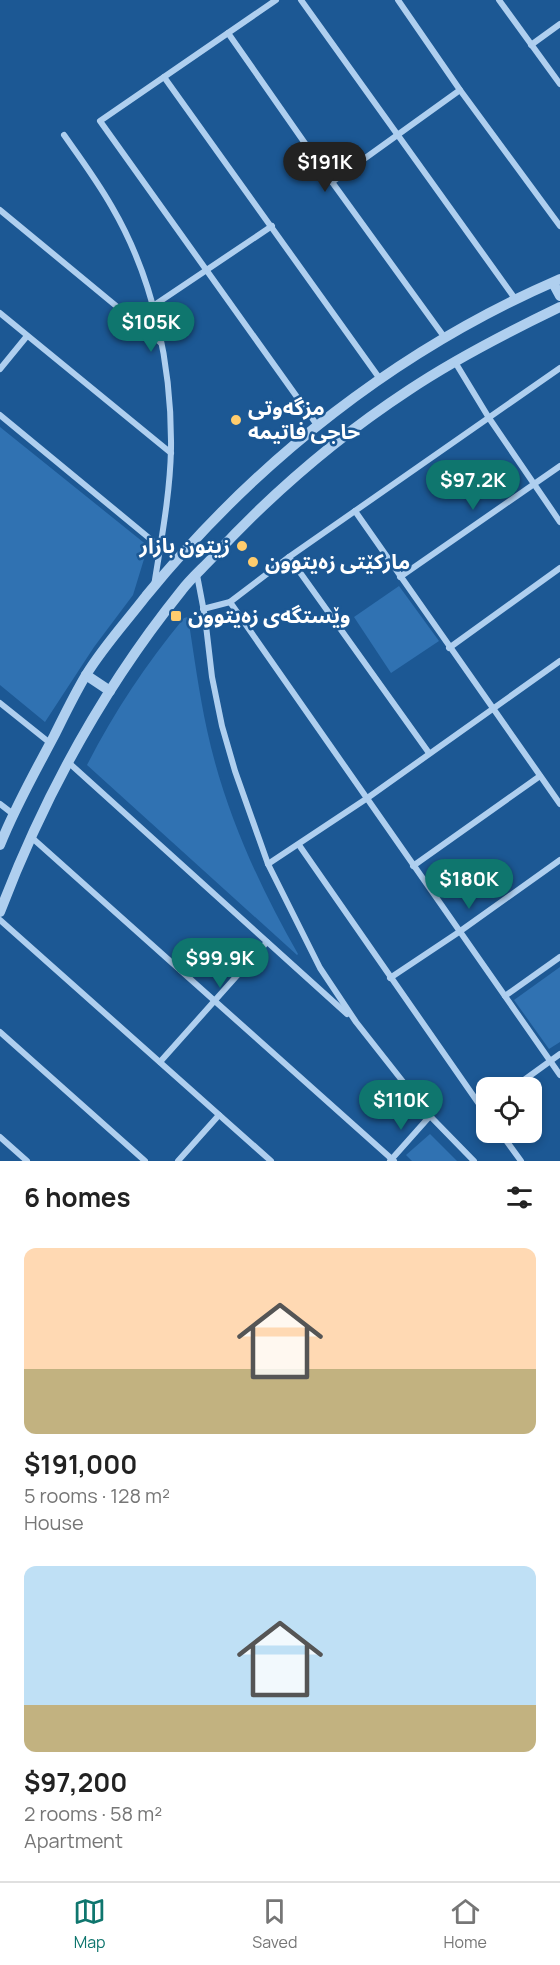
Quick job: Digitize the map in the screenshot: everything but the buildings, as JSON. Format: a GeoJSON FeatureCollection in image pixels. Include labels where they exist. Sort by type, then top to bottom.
{"type":"FeatureCollection","features":[{"type":"Feature","properties":{"kind":"street"},"geometry":{"type":"LineString","coordinates":[[276,0],[100,121],[316,425]]}},
{"type":"Feature","properties":{"kind":"street"},"geometry":{"type":"LineString","coordinates":[[301,0],[516,300]]}},
{"type":"Feature","properties":{"kind":"street"},"geometry":{"type":"LineString","coordinates":[[398,0],[460,90],[560,226]]}},
{"type":"Feature","properties":{"kind":"street"},"geometry":{"type":"LineString","coordinates":[[499,0],[560,84]]}},
{"type":"Feature","properties":{"kind":"street"},"geometry":{"type":"LineString","coordinates":[[531,45],[560,24]]}},
{"type":"Feature","properties":{"kind":"street"},"geometry":{"type":"LineString","coordinates":[[228,33],[445,338]]}},
{"type":"Feature","properties":{"kind":"street"},"geometry":{"type":"LineString","coordinates":[[164,77],[380,379]]}},
{"type":"Feature","properties":{"kind":"street"},"geometry":{"type":"LineString","coordinates":[[332,182],[460,90]]}},
{"type":"Feature","properties":{"kind":"street"},"geometry":{"type":"LineString","coordinates":[[64,135],[113,209],[131,245],[153,306],[162,344],[167,374],[171,453],[153,588]]}},
{"type":"Feature","properties":{"kind":"street"},"geometry":{"type":"LineString","coordinates":[[0,210],[162,344]]}},
{"type":"Feature","properties":{"kind":"street"},"geometry":{"type":"LineString","coordinates":[[153,306],[272,226]]}},
{"type":"Feature","properties":{"kind":"street"},"geometry":{"type":"LineString","coordinates":[[0,845],[13,814],[86,675],[107,644],[153,588],[236,498],[316,425],[380,379],[445,338],[556,281],[560,296]]}},
{"type":"Feature","properties":{"kind":"street"},"geometry":{"type":"LineString","coordinates":[[0,912],[30,836],[68,762],[130,659],[183,588],[249,518],[327,449],[410,390],[455,362],[560,307]]}},
{"type":"Feature","properties":{"kind":"street"},"geometry":{"type":"LineString","coordinates":[[0,312],[171,453]]}},
{"type":"Feature","properties":{"kind":"street"},"geometry":{"type":"LineString","coordinates":[[0,369],[27,336]]}},
{"type":"Feature","properties":{"kind":"street"},"geometry":{"type":"LineString","coordinates":[[455,362],[489,418],[560,522]]}},
{"type":"Feature","properties":{"kind":"street"},"geometry":{"type":"LineString","coordinates":[[203,609],[230,602],[289,557],[560,368]]}},
{"type":"Feature","properties":{"kind":"street"},"geometry":{"type":"LineString","coordinates":[[0,415],[160,547]]}},
{"type":"Feature","properties":{"kind":"street"},"geometry":{"type":"LineString","coordinates":[[400,577],[560,466]]}},
{"type":"Feature","properties":{"kind":"street"},"geometry":{"type":"LineString","coordinates":[[355,511],[560,804]]}},
{"type":"Feature","properties":{"kind":"street"},"geometry":{"type":"LineString","coordinates":[[289,557],[429,753]]}},
{"type":"Feature","properties":{"kind":"street"},"geometry":{"type":"LineString","coordinates":[[449,648],[560,568]]}},
{"type":"Feature","properties":{"kind":"street"},"geometry":{"type":"LineString","coordinates":[[196,575],[222,726],[235,771],[268,864],[320,968],[356,1022],[430,1116],[474,1161]]}},
{"type":"Feature","properties":{"kind":"street"},"geometry":{"type":"LineString","coordinates":[[230,602],[560,1075]]}},
{"type":"Feature","properties":{"kind":"street"},"geometry":{"type":"LineString","coordinates":[[268,864],[366,799],[560,661]]}},
{"type":"Feature","properties":{"kind":"street"},"geometry":{"type":"LineString","coordinates":[[86,675],[110,691]]}},
{"type":"Feature","properties":{"kind":"street"},"geometry":{"type":"LineString","coordinates":[[0,703],[50,743]]}},
{"type":"Feature","properties":{"kind":"street"},"geometry":{"type":"LineString","coordinates":[[68,762],[356,1022]]}},
{"type":"Feature","properties":{"kind":"street"},"geometry":{"type":"LineString","coordinates":[[413,866],[540,776]]}},
{"type":"Feature","properties":{"kind":"street"},"geometry":{"type":"LineString","coordinates":[[0,804],[13,814]]}},
{"type":"Feature","properties":{"kind":"street"},"geometry":{"type":"LineString","coordinates":[[30,836],[392,1160],[430,1116]]}},
{"type":"Feature","properties":{"kind":"street"},"geometry":{"type":"LineString","coordinates":[[299,845],[390,978],[476,1097]]}},
{"type":"Feature","properties":{"kind":"street"},"geometry":{"type":"LineString","coordinates":[[390,978],[560,860]]}},
{"type":"Feature","properties":{"kind":"street"},"geometry":{"type":"LineString","coordinates":[[0,920],[271,1161]]}},
{"type":"Feature","properties":{"kind":"street"},"geometry":{"type":"LineString","coordinates":[[160,1062],[267,942]]}},
{"type":"Feature","properties":{"kind":"street"},"geometry":{"type":"LineString","coordinates":[[505,996],[560,957]]}},
{"type":"Feature","properties":{"kind":"street"},"geometry":{"type":"LineString","coordinates":[[0,1032],[146,1161]]}},
{"type":"Feature","properties":{"kind":"street"},"geometry":{"type":"LineString","coordinates":[[528,1077],[560,1054]]}},
{"type":"Feature","properties":{"kind":"street"},"geometry":{"type":"LineString","coordinates":[[178,1161],[219,1115]]}},
{"type":"Feature","properties":{"kind":"street"},"geometry":{"type":"LineString","coordinates":[[0,1137],[27,1161]]}},
{"type":"Feature","properties":{"kind":"street"},"geometry":{"type":"LineString","coordinates":[[508,1143],[521,1161]]}},
{"type":"Feature","properties":{"kind":"shaded area"},"geometry":{"type":"Polygon","coordinates":[[[0,427],[148,546],[133,595],[94,647],[45,722],[0,685],[0,427]]]}},
{"type":"Feature","properties":{"kind":"shaded area"},"geometry":{"type":"Polygon","coordinates":[[[399,586],[439,641],[391,673],[354,617],[399,586]]]}},
{"type":"Feature","properties":{"kind":"shaded area"},"geometry":{"type":"Polygon","coordinates":[[[188,617],[204,716],[223,788],[256,873],[297,955],[87,765],[108,726],[144,671],[184,618],[188,617]]]}},
{"type":"Feature","properties":{"kind":"shaded area"},"geometry":{"type":"Polygon","coordinates":[[[560,967],[560,1042],[549,1049],[514,1000],[560,967]]]}},
{"type":"Feature","properties":{"kind":"shaded area"},"geometry":{"type":"Polygon","coordinates":[[[430,1134],[457,1161],[412,1161],[406,1155],[430,1134]]]}},
{"type":"Feature","properties":{"kind":"place","name":"مزگەوتی حاجی فاتیمە"},"geometry":{"type":"Point","coordinates":[236,420]}},
{"type":"Feature","properties":{"kind":"place","name":"زيتون بازار"},"geometry":{"type":"Point","coordinates":[242,546]}},
{"type":"Feature","properties":{"kind":"place","name":"مارکێتی زەیتوون"},"geometry":{"type":"Point","coordinates":[253,562]}},
{"type":"Feature","properties":{"kind":"place","name":"وێستگەی زەیتوون"},"geometry":{"type":"Point","coordinates":[176,616]}}]}
